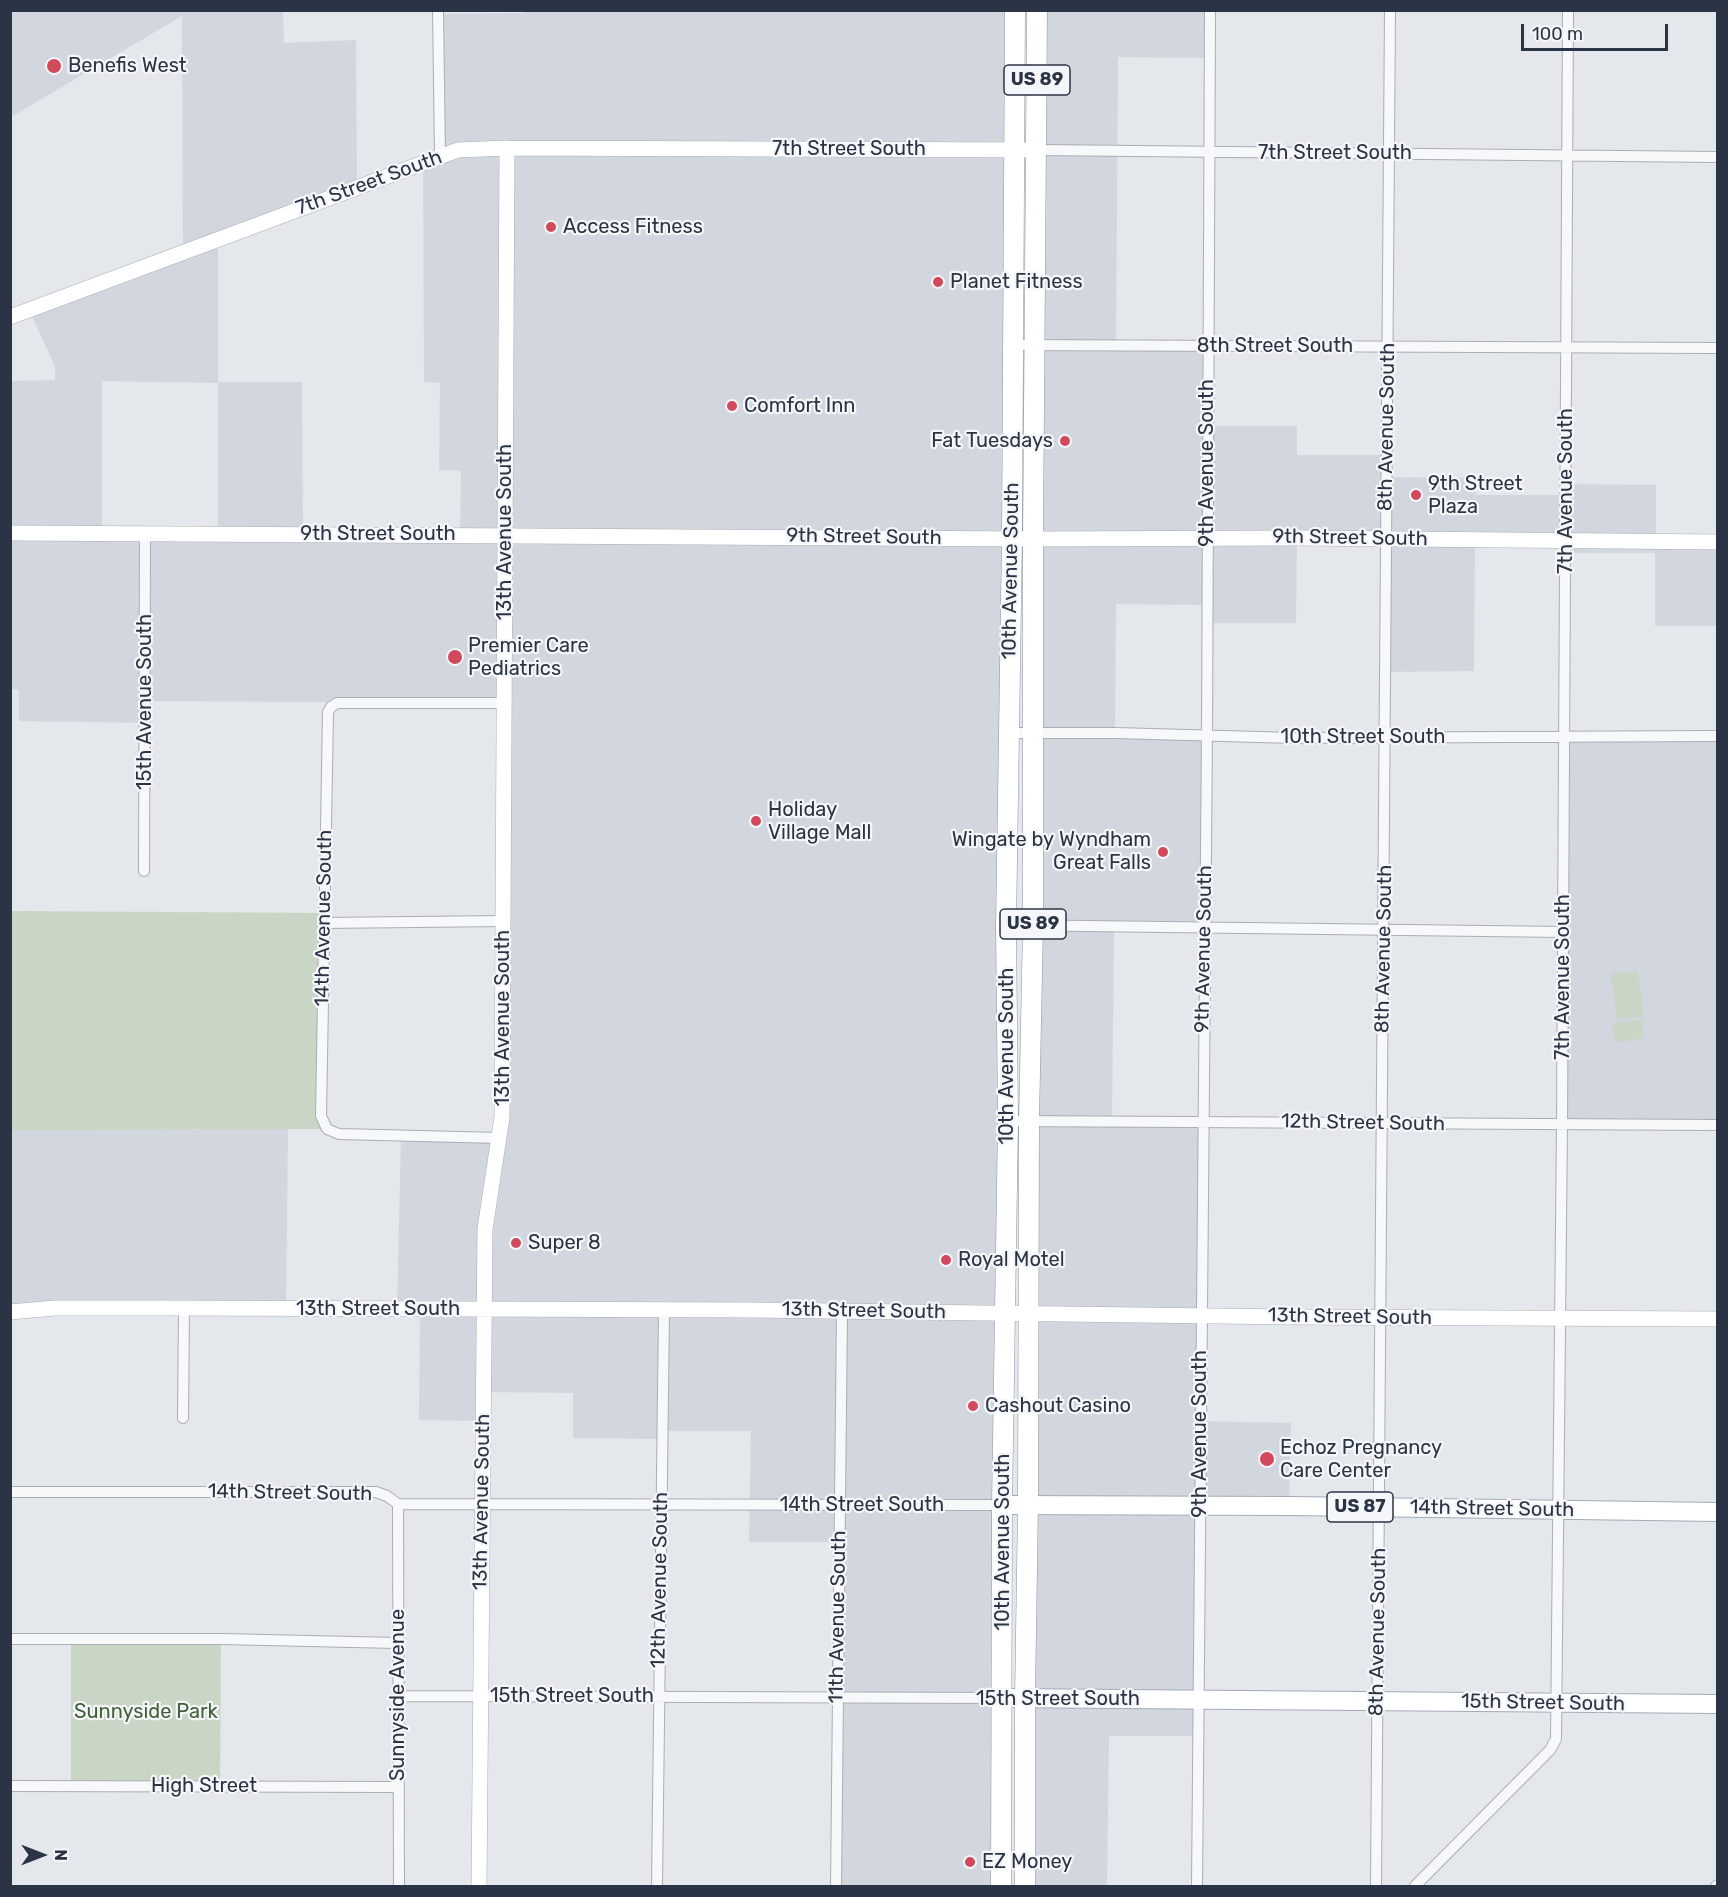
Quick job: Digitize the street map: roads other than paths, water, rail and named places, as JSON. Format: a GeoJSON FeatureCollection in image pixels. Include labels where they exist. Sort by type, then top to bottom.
{"type":"FeatureCollection","features":[{"type":"Feature","properties":{"kind":"highway","name":"10th Avenue South"},"geometry":{"type":"LineString","coordinates":[[1001,1887],[1002,1505],[1008,1121],[1006,925],[1012,539],[1015,10]]}},
{"type":"Feature","properties":{"kind":"highway","name":"10th Avenue South"},"geometry":{"type":"LineString","coordinates":[[1025,1887],[1029,1121],[1033,925],[1037,10]]}},
{"type":"Feature","properties":{"kind":"main road","name":"14th Street South"},"geometry":{"type":"LineString","coordinates":[[1002,1505],[1718,1512]]}},
{"type":"Feature","properties":{"kind":"main road","name":"15th Street South"},"geometry":{"type":"LineString","coordinates":[[1003,1698],[1718,1704]]}},
{"type":"Feature","properties":{"kind":"street"},"geometry":{"type":"LineString","coordinates":[[438,10],[440,156]]}},
{"type":"Feature","properties":{"kind":"street","name":"9th Avenue South"},"geometry":{"type":"LineString","coordinates":[[1197,1887],[1207,734],[1206,538],[1210,10]]}},
{"type":"Feature","properties":{"kind":"street","name":"8th Avenue South"},"geometry":{"type":"LineString","coordinates":[[1376,1887],[1390,10]]}},
{"type":"Feature","properties":{"kind":"street","name":"7th Avenue South"},"geometry":{"type":"LineString","coordinates":[[1415,1887],[1550,1750],[1556,1739],[1568,10]]}},
{"type":"Feature","properties":{"kind":"street","name":"7th Street South"},"geometry":{"type":"LineString","coordinates":[[10,317],[458,150],[507,148],[1037,150],[1718,157]]}},
{"type":"Feature","properties":{"kind":"street","name":"13th Avenue South"},"geometry":{"type":"LineString","coordinates":[[479,1887],[485,1229],[502,1117],[507,148]]}},
{"type":"Feature","properties":{"kind":"street","name":"8th Street South"},"geometry":{"type":"LineString","coordinates":[[1013,345],[1718,348]]}},
{"type":"Feature","properties":{"kind":"street","name":"9th Street South"},"geometry":{"type":"LineString","coordinates":[[10,533],[1718,542]]}},
{"type":"Feature","properties":{"kind":"street","name":"15th Avenue South"},"geometry":{"type":"LineString","coordinates":[[144,871],[145,533]]}},
{"type":"Feature","properties":{"kind":"street","name":"14th Avenue South"},"geometry":{"type":"LineString","coordinates":[[500,1138],[339,1134],[327,1129],[321,1116],[328,712],[331,706],[337,703],[505,703]]}},
{"type":"Feature","properties":{"kind":"street","name":"10th Street South"},"geometry":{"type":"LineString","coordinates":[[1009,734],[1207,734],[1295,738],[1718,736]]}},
{"type":"Feature","properties":{"kind":"street"},"geometry":{"type":"LineString","coordinates":[[324,923],[504,921]]}},
{"type":"Feature","properties":{"kind":"street"},"geometry":{"type":"LineString","coordinates":[[1006,925],[1563,932]]}},
{"type":"Feature","properties":{"kind":"street","name":"12th Street South"},"geometry":{"type":"LineString","coordinates":[[1008,1121],[1718,1125]]}},
{"type":"Feature","properties":{"kind":"street","name":"13th Street South"},"geometry":{"type":"LineString","coordinates":[[10,1312],[55,1308],[184,1308],[1005,1312],[1718,1319]]}},
{"type":"Feature","properties":{"kind":"street"},"geometry":{"type":"LineString","coordinates":[[183,1418],[184,1308]]}},
{"type":"Feature","properties":{"kind":"street","name":"12th Avenue South"},"geometry":{"type":"LineString","coordinates":[[657,1887],[664,1310]]}},
{"type":"Feature","properties":{"kind":"street","name":"11th Avenue South"},"geometry":{"type":"LineString","coordinates":[[836,1887],[842,1311]]}},
{"type":"Feature","properties":{"kind":"street","name":"14th Street South"},"geometry":{"type":"LineString","coordinates":[[10,1492],[376,1492],[398,1504],[1002,1505]]}},
{"type":"Feature","properties":{"kind":"street","name":"Sunnyside Avenue"},"geometry":{"type":"LineString","coordinates":[[398,1504],[399,1887]]}},
{"type":"Feature","properties":{"kind":"street"},"geometry":{"type":"LineString","coordinates":[[10,1639],[209,1639],[397,1643]]}},
{"type":"Feature","properties":{"kind":"street","name":"15th Street South"},"geometry":{"type":"LineString","coordinates":[[398,1696],[1003,1698]]}},
{"type":"Feature","properties":{"kind":"street","name":"High Street"},"geometry":{"type":"LineString","coordinates":[[10,1786],[398,1787]]}},
{"type":"Feature","properties":{"kind":"place","name":"Benefis West"},"geometry":{"type":"Point","coordinates":[54,66]}},
{"type":"Feature","properties":{"kind":"place","name":"Access Fitness"},"geometry":{"type":"Point","coordinates":[551,227]}},
{"type":"Feature","properties":{"kind":"place","name":"Planet Fitness"},"geometry":{"type":"Point","coordinates":[938,282]}},
{"type":"Feature","properties":{"kind":"place","name":"Comfort Inn"},"geometry":{"type":"Point","coordinates":[732,406]}},
{"type":"Feature","properties":{"kind":"place","name":"Fat Tuesdays"},"geometry":{"type":"Point","coordinates":[1065,441]}},
{"type":"Feature","properties":{"kind":"place","name":"9th Street Plaza"},"geometry":{"type":"Point","coordinates":[1416,495]}},
{"type":"Feature","properties":{"kind":"place","name":"Premier Care Pediatrics"},"geometry":{"type":"Point","coordinates":[455,657]}},
{"type":"Feature","properties":{"kind":"place","name":"Holiday Village Mall"},"geometry":{"type":"Point","coordinates":[756,821]}},
{"type":"Feature","properties":{"kind":"place","name":"Wingate by Wyndham Great Falls"},"geometry":{"type":"Point","coordinates":[1163,852]}},
{"type":"Feature","properties":{"kind":"place","name":"Super 8"},"geometry":{"type":"Point","coordinates":[516,1243]}},
{"type":"Feature","properties":{"kind":"place","name":"Royal Motel"},"geometry":{"type":"Point","coordinates":[946,1260]}},
{"type":"Feature","properties":{"kind":"place","name":"Cashout Casino"},"geometry":{"type":"Point","coordinates":[973,1406]}},
{"type":"Feature","properties":{"kind":"place","name":"Echoz Pregnancy Care Center"},"geometry":{"type":"Point","coordinates":[1267,1459]}},
{"type":"Feature","properties":{"kind":"place","name":"EZ Money"},"geometry":{"type":"Point","coordinates":[970,1862]}},
{"type":"Feature","properties":{"kind":"park label","name":"Sunnyside Park"},"geometry":{"type":"Point","coordinates":[146,1712]}}]}
